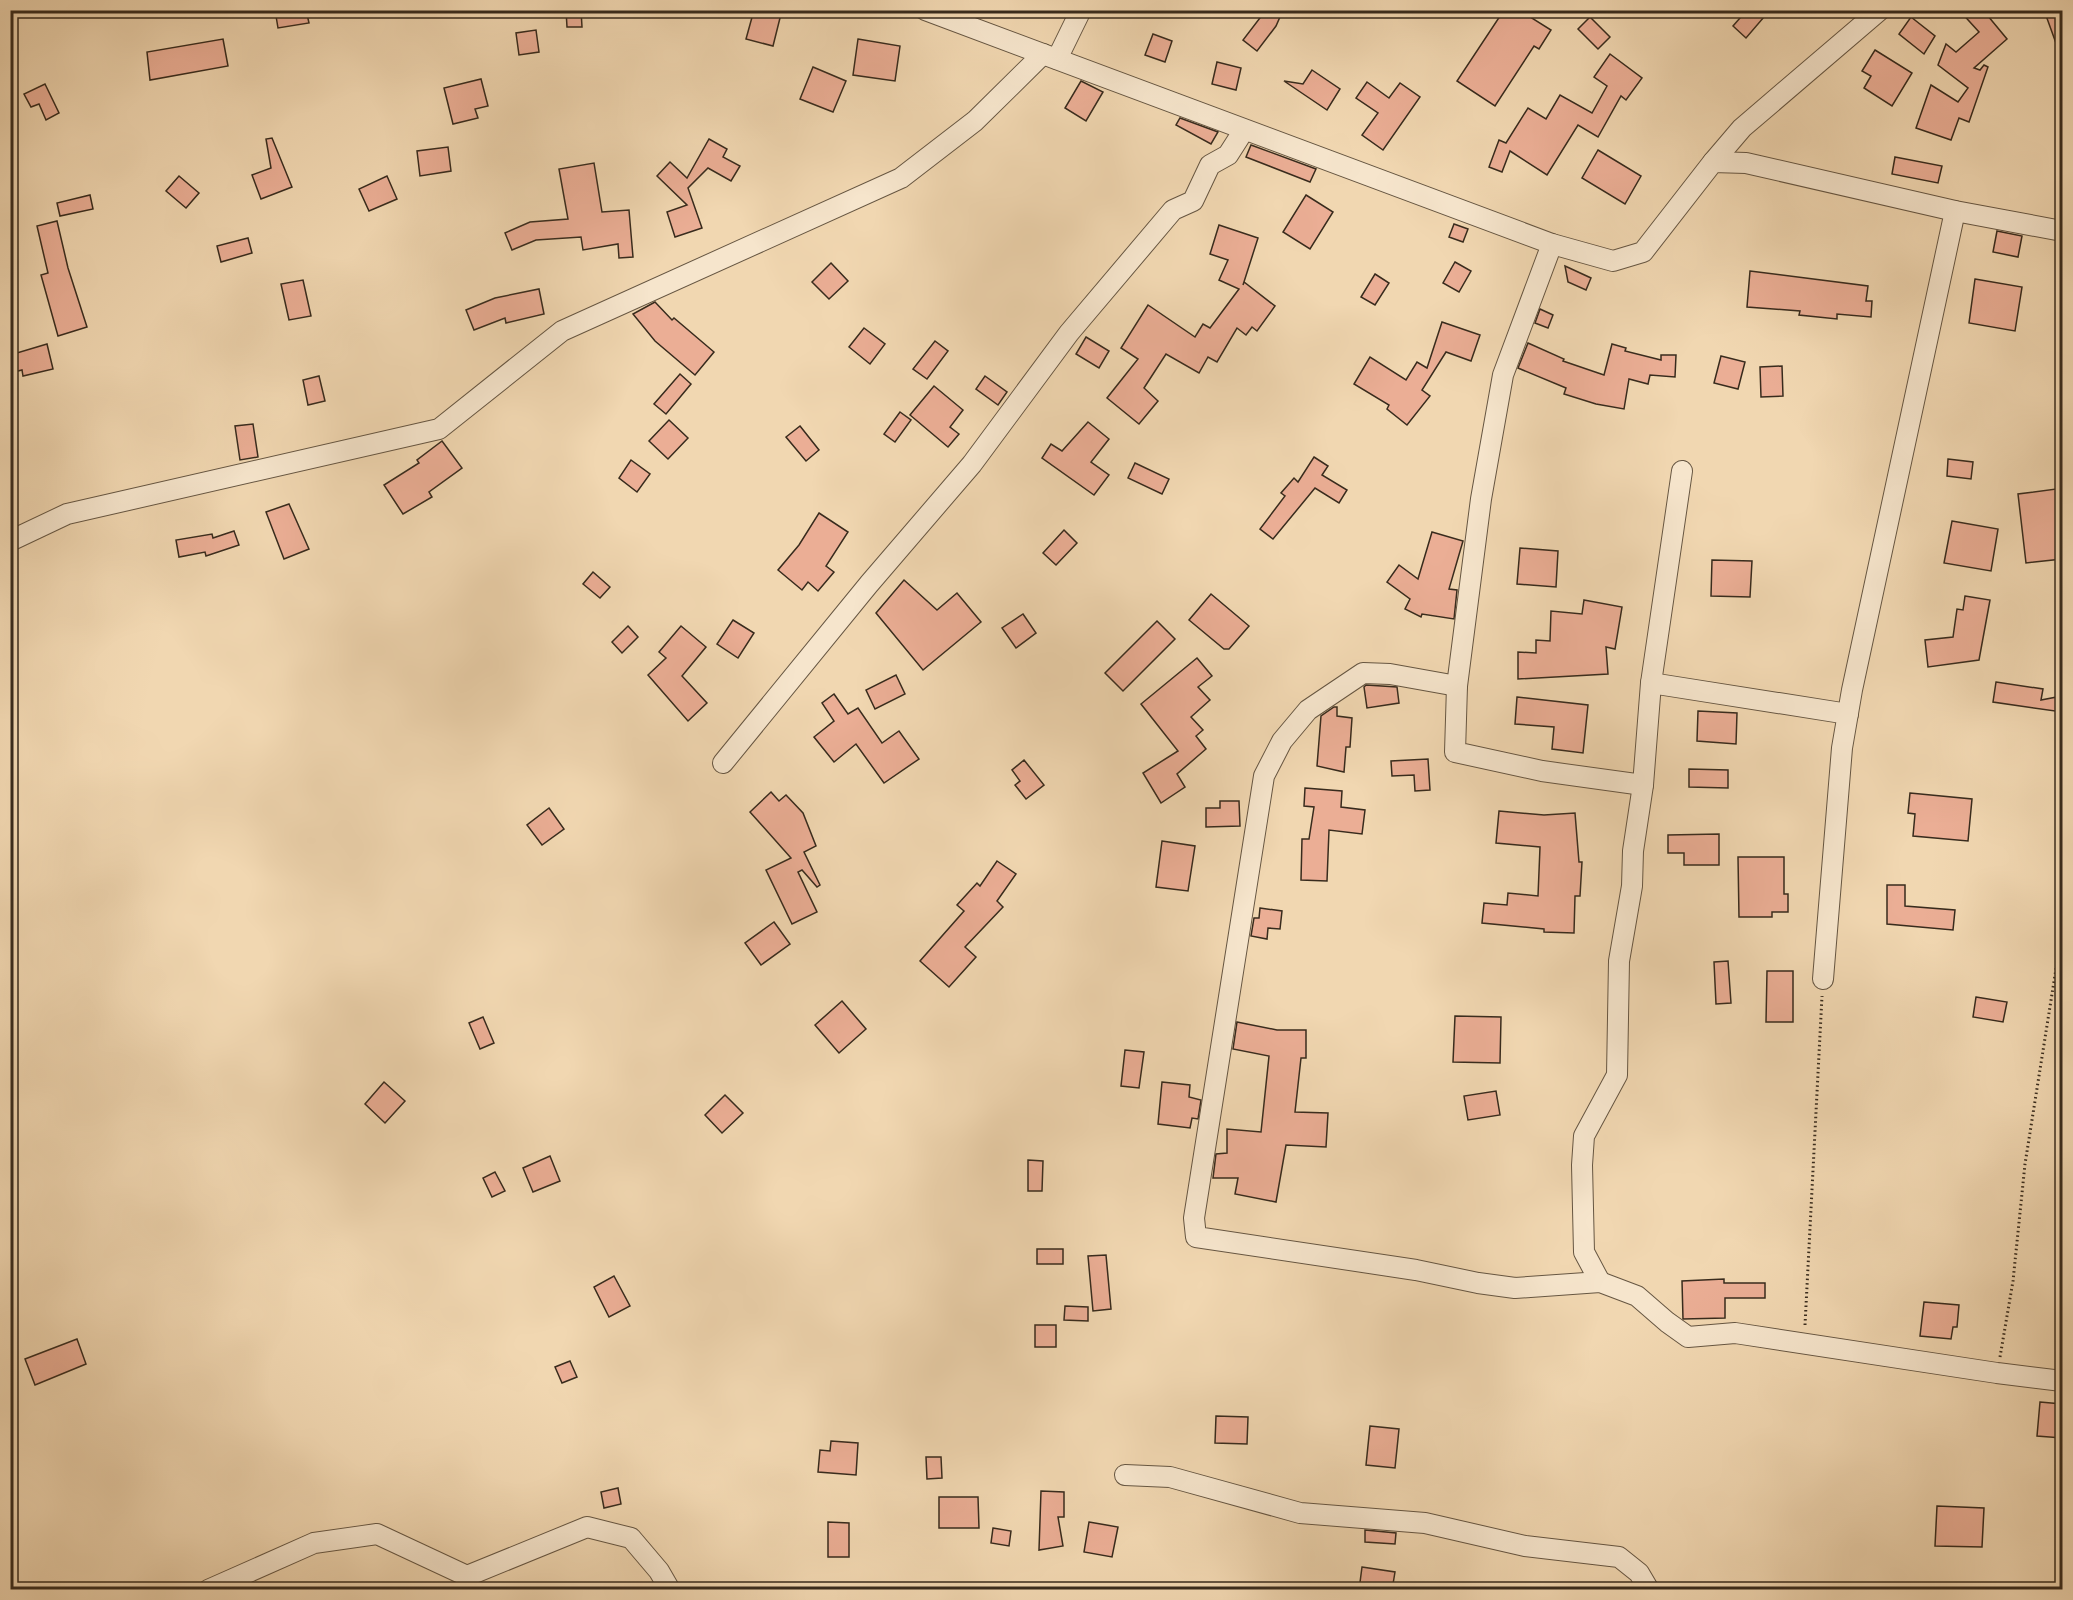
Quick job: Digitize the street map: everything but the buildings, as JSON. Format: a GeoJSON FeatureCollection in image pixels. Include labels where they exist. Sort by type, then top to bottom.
{"type":"FeatureCollection","features":[{"type":"Feature","properties":{"kind":"street"},"geometry":{"type":"LineString","coordinates":[[925,10],[1552,244],[1614,261],[1643,252],[1742,128],[1881,10]]}},
{"type":"Feature","properties":{"kind":"street"},"geometry":{"type":"LineString","coordinates":[[10,541],[67,514],[439,429],[562,331],[901,178],[975,121],[1049,57],[1081,10]]}},
{"type":"Feature","properties":{"kind":"street"},"geometry":{"type":"LineString","coordinates":[[723,763],[868,584],[972,464],[1069,333],[1173,210],[1193,201],[1209,165],[1228,155],[1244,130]]}},
{"type":"Feature","properties":{"kind":"street"},"geometry":{"type":"LineString","coordinates":[[1713,162],[1746,164],[1955,211],[2062,231]]}},
{"type":"Feature","properties":{"kind":"street"},"geometry":{"type":"LineString","coordinates":[[1823,979],[1841,759],[1848,714],[1955,211]]}},
{"type":"Feature","properties":{"kind":"street"},"geometry":{"type":"LineString","coordinates":[[1552,244],[1503,375],[1481,499],[1457,686],[1455,752],[1542,771],[1643,785]]}},
{"type":"Feature","properties":{"kind":"street"},"geometry":{"type":"LineString","coordinates":[[1600,1282],[1584,1252],[1582,1156],[1584,1137],[1617,1075],[1619,961],[1632,886],[1633,851],[1643,785],[1651,683],[1682,471]]}},
{"type":"Feature","properties":{"kind":"street"},"geometry":{"type":"LineString","coordinates":[[1457,686],[1390,674],[1363,673],[1308,710],[1282,741],[1264,776],[1194,1218],[1196,1237],[1416,1270],[1515,1288],[1600,1282],[1637,1296],[1688,1337],[1735,1333],[2062,1381]]}},
{"type":"Feature","properties":{"kind":"street"},"geometry":{"type":"LineString","coordinates":[[1651,683],[1848,714]]}},
{"type":"Feature","properties":{"kind":"street"},"geometry":{"type":"LineString","coordinates":[[1125,1475],[1170,1477],[1300,1513],[1425,1523],[1525,1546],[1618,1557],[1639,1573],[1649,1590]]}},
{"type":"Feature","properties":{"kind":"street"},"geometry":{"type":"LineString","coordinates":[[208,1590],[314,1544],[377,1534],[467,1576],[587,1527],[631,1538],[659,1571],[670,1590]]}},
{"type":"Feature","properties":{"kind":"path"},"geometry":{"type":"LineString","coordinates":[[1997,1373],[2013,1281],[2025,1164],[2062,932]]}},
{"type":"Feature","properties":{"kind":"path"},"geometry":{"type":"LineString","coordinates":[[1804,1343],[1823,979]]}}]}
